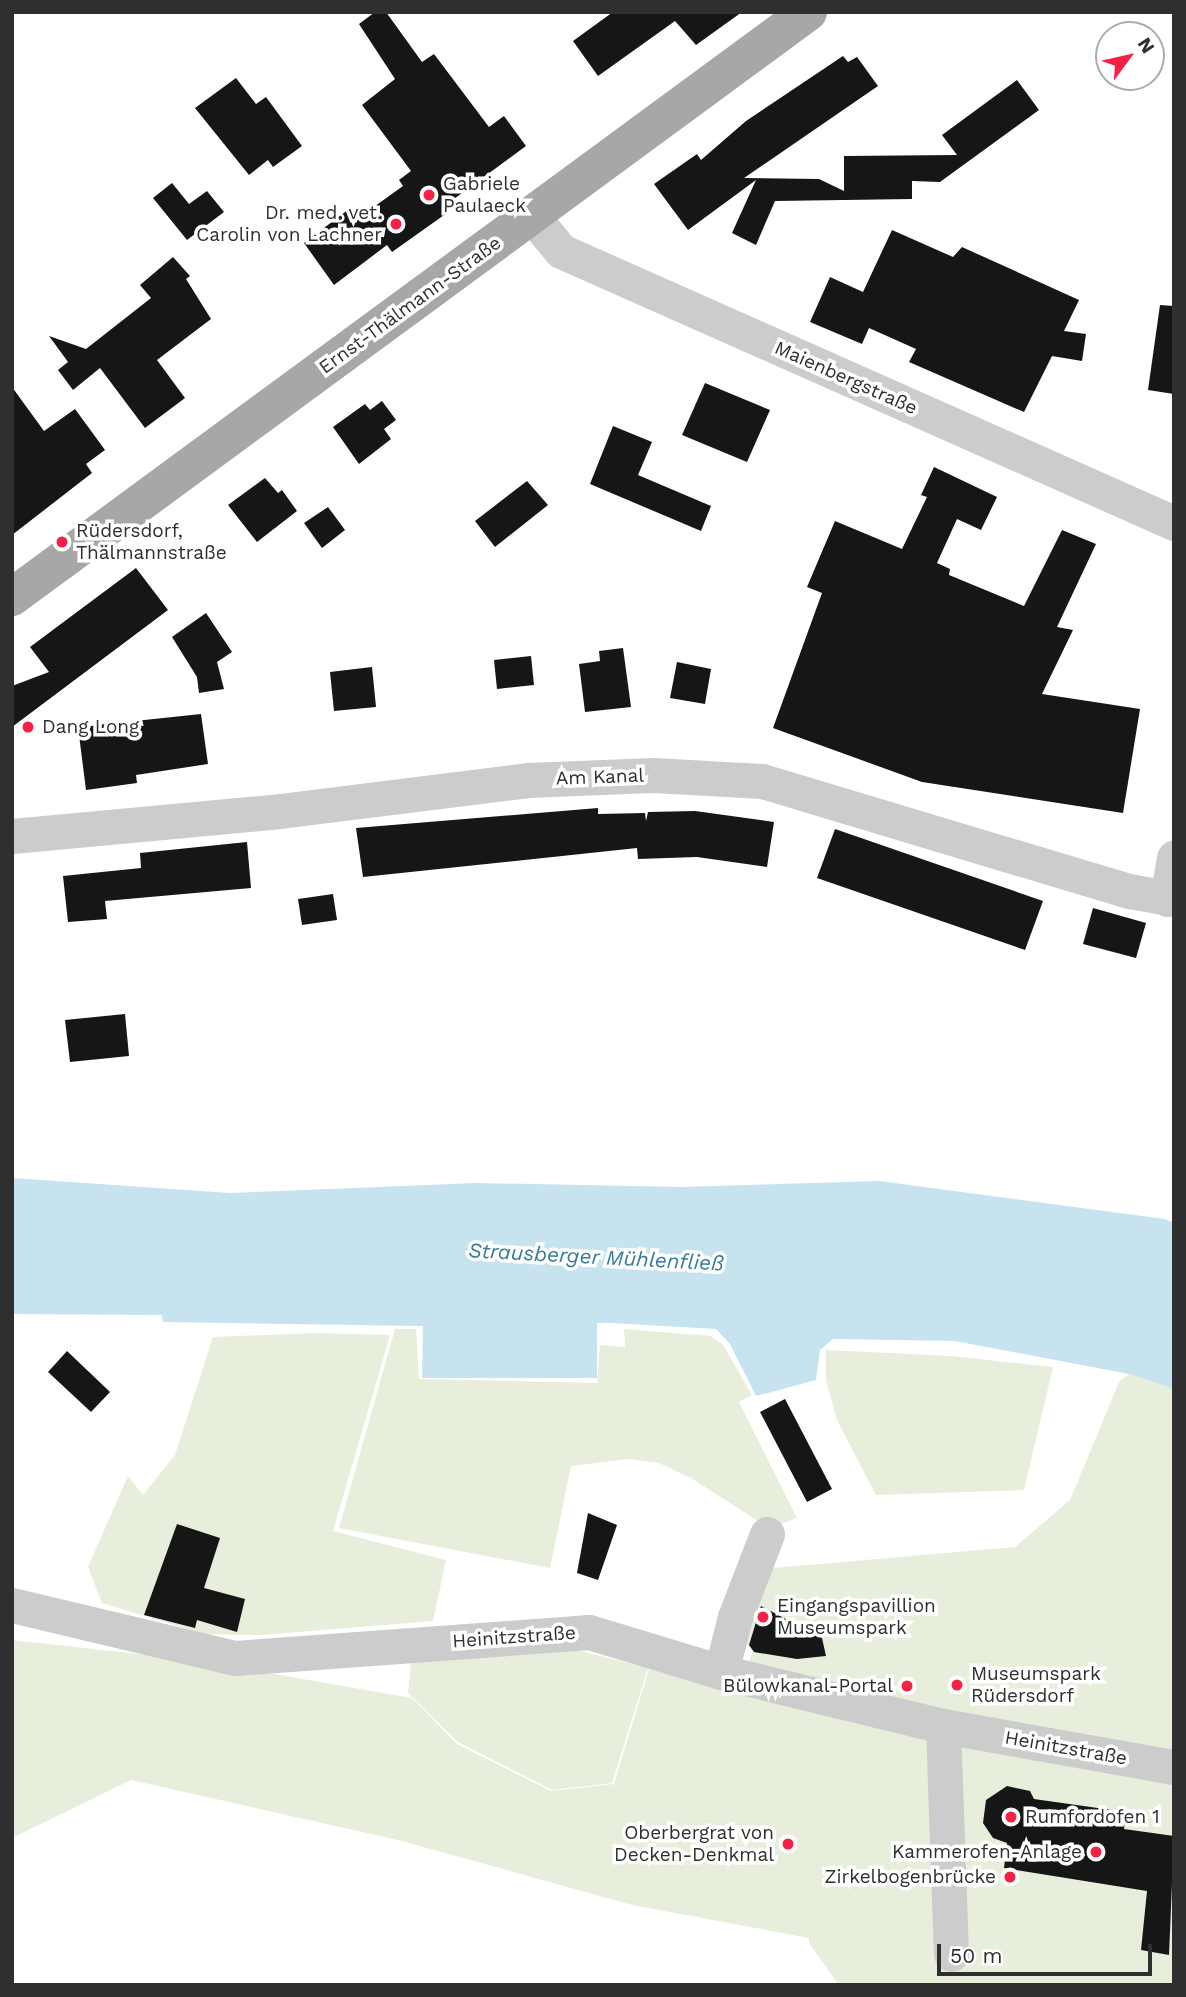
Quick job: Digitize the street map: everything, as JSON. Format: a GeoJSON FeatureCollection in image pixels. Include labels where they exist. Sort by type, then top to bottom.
{"type":"FeatureCollection","features":[{"type":"Feature","properties":{"kind":"main road","name":"Ernst-Thälmann-Straße"},"geometry":{"type":"LineString","coordinates":[[12,597],[808,12]]}},
{"type":"Feature","properties":{"kind":"street","name":"Maienbergstraße"},"geometry":{"type":"LineString","coordinates":[[532,216],[561,251],[1174,523]]}},
{"type":"Feature","properties":{"kind":"street","name":"Am Kanal"},"geometry":{"type":"LineString","coordinates":[[12,836],[280,811],[528,780],[653,775],[751,780],[1170,899]]}},
{"type":"Feature","properties":{"kind":"street"},"geometry":{"type":"LineString","coordinates":[[1170,899],[1174,858]]}},
{"type":"Feature","properties":{"kind":"street"},"geometry":{"type":"LineString","coordinates":[[721,1672],[735,1617],[767,1534]]}},
{"type":"Feature","properties":{"kind":"street","name":"Heinitzstraße"},"geometry":{"type":"LineString","coordinates":[[12,1605],[235,1658],[589,1632],[721,1672],[943,1726],[1174,1767]]}},
{"type":"Feature","properties":{"kind":"street"},"geometry":{"type":"LineString","coordinates":[[943,1726],[951,1954]]}},
{"type":"Feature","properties":{"kind":"green space"},"geometry":{"type":"Polygon","coordinates":[[[395,1329],[416,1329],[419,1379],[597,1383],[600,1345],[625,1347],[624,1329],[711,1336],[723,1345],[752,1395],[739,1402],[797,1518],[769,1528],[691,1478],[659,1463],[628,1459],[571,1466],[550,1568],[339,1528],[395,1329]]]}},
{"type":"Feature","properties":{"kind":"green space"},"geometry":{"type":"Polygon","coordinates":[[[315,1333],[390,1335],[333,1531],[446,1560],[433,1621],[261,1635],[204,1634],[102,1603],[88,1567],[128,1476],[143,1495],[175,1455],[213,1337],[315,1333]]]}},
{"type":"Feature","properties":{"kind":"green space"},"geometry":{"type":"Polygon","coordinates":[[[826,1350],[951,1356],[1053,1367],[1024,1490],[876,1495],[837,1420],[826,1380],[826,1350]]]}},
{"type":"Feature","properties":{"kind":"green space","name":"Museumspark Rüdersdorf"},"geometry":{"type":"Polygon","coordinates":[[[1129,1374],[1174,1389],[1174,1985],[839,1985],[809,1943],[809,1938],[632,1905],[398,1840],[131,1780],[12,1838],[12,1640],[194,1660],[412,1698],[457,1744],[551,1791],[614,1784],[649,1669],[738,1692],[753,1651],[746,1643],[761,1569],[1015,1547],[1070,1500],[1119,1382],[1129,1374]]]}},
{"type":"Feature","properties":{"kind":"green space"},"geometry":{"type":"Polygon","coordinates":[[[552,1644],[648,1668],[612,1783],[552,1790],[458,1742],[408,1693],[411,1662],[552,1644]]]}},
{"type":"Feature","properties":{"kind":"water","name":"Strausberger Mühlenfließ"},"geometry":{"type":"Polygon","coordinates":[[[12,1178],[230,1193],[476,1183],[682,1187],[879,1181],[1165,1219],[1174,1223],[1174,1389],[1129,1374],[955,1341],[833,1339],[820,1350],[816,1380],[756,1396],[730,1344],[716,1329],[611,1323],[597,1323],[597,1378],[422,1378],[423,1326],[163,1322],[162,1315],[12,1314],[12,1178]]]}},
{"type":"Feature","properties":{"kind":"building"},"geometry":{"type":"Polygon","coordinates":[[[375,12],[386,12],[422,62],[434,54],[489,127],[504,116],[526,146],[443,207],[447,213],[392,252],[387,245],[334,285],[304,243],[349,209],[357,219],[403,186],[399,180],[411,171],[362,105],[395,79],[359,24],[375,12]]]}},
{"type":"Feature","properties":{"kind":"building"},"geometry":{"type":"Polygon","coordinates":[[[613,12],[742,12],[696,45],[675,21],[598,76],[573,41],[613,12]]]}},
{"type":"Feature","properties":{"kind":"building"},"geometry":{"type":"Polygon","coordinates":[[[843,56],[848,62],[857,57],[878,86],[744,178],[819,179],[844,191],[844,156],[957,155],[942,135],[1017,80],[1039,110],[940,182],[912,181],[912,199],[775,201],[756,245],[732,233],[756,180],[688,230],[654,184],[697,154],[701,160],[746,121],[843,56]]]}},
{"type":"Feature","properties":{"kind":"building"},"geometry":{"type":"Polygon","coordinates":[[[236,78],[256,104],[266,97],[302,146],[273,167],[268,160],[249,175],[195,108],[236,78]]]}},
{"type":"Feature","properties":{"kind":"building"},"geometry":{"type":"Polygon","coordinates":[[[172,183],[189,204],[207,191],[224,212],[187,240],[153,198],[172,183]]]}},
{"type":"Feature","properties":{"kind":"building"},"geometry":{"type":"Polygon","coordinates":[[[892,230],[953,257],[962,247],[1079,300],[1064,331],[1086,334],[1082,361],[1052,356],[1024,412],[909,362],[916,349],[869,328],[862,344],[810,322],[830,277],[863,292],[892,230]]]}},
{"type":"Feature","properties":{"kind":"building"},"geometry":{"type":"Polygon","coordinates":[[[173,257],[190,276],[186,279],[211,319],[157,360],[185,398],[145,428],[100,368],[73,390],[58,370],[68,362],[49,336],[86,349],[151,298],[140,285],[173,257]]]}},
{"type":"Feature","properties":{"kind":"building"},"geometry":{"type":"Polygon","coordinates":[[[1160,305],[1174,306],[1174,394],[1148,390],[1160,305]]]}},
{"type":"Feature","properties":{"kind":"building"},"geometry":{"type":"Polygon","coordinates":[[[705,383],[770,410],[747,462],[682,435],[705,383]]]}},
{"type":"Feature","properties":{"kind":"building"},"geometry":{"type":"Polygon","coordinates":[[[12,387],[44,431],[75,409],[105,450],[86,464],[92,473],[12,535],[12,387]]]}},
{"type":"Feature","properties":{"kind":"building"},"geometry":{"type":"Polygon","coordinates":[[[382,401],[396,420],[384,429],[391,439],[359,464],[333,427],[365,404],[370,410],[382,401]]]}},
{"type":"Feature","properties":{"kind":"building"},"geometry":{"type":"Polygon","coordinates":[[[613,426],[652,442],[638,475],[711,506],[701,531],[590,484],[613,426]]]}},
{"type":"Feature","properties":{"kind":"building"},"geometry":{"type":"Polygon","coordinates":[[[934,467],[997,497],[981,530],[957,519],[937,563],[950,569],[949,575],[1024,606],[1062,530],[1096,544],[1057,627],[1073,630],[1042,694],[1140,709],[1123,813],[922,782],[773,728],[822,593],[807,587],[835,521],[902,549],[927,497],[921,495],[934,467]]]}},
{"type":"Feature","properties":{"kind":"building"},"geometry":{"type":"Polygon","coordinates":[[[265,478],[278,493],[282,490],[297,511],[257,542],[228,505],[265,478]]]}},
{"type":"Feature","properties":{"kind":"building"},"geometry":{"type":"Polygon","coordinates":[[[527,481],[548,505],[495,547],[475,521],[527,481]]]}},
{"type":"Feature","properties":{"kind":"building"},"geometry":{"type":"Polygon","coordinates":[[[328,507],[345,530],[322,548],[304,523],[328,507]]]}},
{"type":"Feature","properties":{"kind":"building"},"geometry":{"type":"Polygon","coordinates":[[[136,568],[168,610],[12,727],[12,686],[49,672],[30,647],[136,568]]]}},
{"type":"Feature","properties":{"kind":"building"},"geometry":{"type":"Polygon","coordinates":[[[206,613],[232,652],[217,662],[224,689],[199,693],[197,677],[172,637],[206,613]]]}},
{"type":"Feature","properties":{"kind":"building"},"geometry":{"type":"Polygon","coordinates":[[[623,648],[631,707],[585,712],[579,664],[600,661],[599,651],[623,648]]]}},
{"type":"Feature","properties":{"kind":"building"},"geometry":{"type":"Polygon","coordinates":[[[531,656],[534,685],[497,689],[494,660],[531,656]]]}},
{"type":"Feature","properties":{"kind":"building"},"geometry":{"type":"Polygon","coordinates":[[[677,662],[711,669],[705,704],[670,698],[677,662]]]}},
{"type":"Feature","properties":{"kind":"building"},"geometry":{"type":"Polygon","coordinates":[[[372,667],[376,707],[334,711],[330,672],[372,667]]]}},
{"type":"Feature","properties":{"kind":"building"},"geometry":{"type":"Polygon","coordinates":[[[201,714],[208,764],[136,775],[137,783],[86,790],[78,727],[201,714]]]}},
{"type":"Feature","properties":{"kind":"building"},"geometry":{"type":"Polygon","coordinates":[[[598,808],[598,814],[645,813],[646,821],[648,812],[695,811],[774,822],[767,867],[697,857],[638,859],[637,848],[363,877],[356,828],[598,808]]]}},
{"type":"Feature","properties":{"kind":"building"},"geometry":{"type":"Polygon","coordinates":[[[835,829],[1043,901],[1025,950],[817,878],[835,829]]]}},
{"type":"Feature","properties":{"kind":"building"},"geometry":{"type":"Polygon","coordinates":[[[247,842],[251,888],[105,901],[107,919],[68,922],[63,876],[141,868],[140,853],[247,842]]]}},
{"type":"Feature","properties":{"kind":"building"},"geometry":{"type":"Polygon","coordinates":[[[333,894],[337,920],[302,925],[298,899],[333,894]]]}},
{"type":"Feature","properties":{"kind":"building"},"geometry":{"type":"Polygon","coordinates":[[[1093,908],[1146,923],[1136,958],[1083,944],[1093,908]]]}},
{"type":"Feature","properties":{"kind":"building"},"geometry":{"type":"Polygon","coordinates":[[[125,1014],[129,1056],[70,1062],[65,1020],[125,1014]]]}},
{"type":"Feature","properties":{"kind":"building"},"geometry":{"type":"Polygon","coordinates":[[[67,1351],[110,1392],[91,1412],[48,1372],[67,1351]]]}},
{"type":"Feature","properties":{"kind":"building"},"geometry":{"type":"Polygon","coordinates":[[[785,1399],[832,1489],[807,1502],[760,1412],[785,1399]]]}},
{"type":"Feature","properties":{"kind":"building"},"geometry":{"type":"Polygon","coordinates":[[[588,1513],[617,1525],[598,1580],[577,1573],[588,1513]]]}},
{"type":"Feature","properties":{"kind":"building"},"geometry":{"type":"Polygon","coordinates":[[[177,1524],[220,1538],[204,1588],[245,1599],[237,1632],[197,1620],[195,1628],[144,1615],[177,1524]]]}},
{"type":"Feature","properties":{"kind":"building","name":"Eingangspavillion Museumspark"},"geometry":{"type":"Polygon","coordinates":[[[761,1606],[822,1638],[826,1656],[797,1659],[754,1652],[749,1645],[761,1606]]]}},
{"type":"Feature","properties":{"kind":"building"},"geometry":{"type":"Polygon","coordinates":[[[1007,1786],[1030,1791],[1034,1799],[1126,1812],[1124,1829],[1174,1836],[1169,1955],[1141,1950],[1147,1891],[1004,1868],[1007,1843],[993,1838],[983,1823],[986,1800],[1007,1786]]]}},
{"type":"Feature","properties":{"kind":"place","name":"Gabriele Paulaeck"},"geometry":{"type":"Point","coordinates":[429,195]}},
{"type":"Feature","properties":{"kind":"place","name":"Dr. med. vet. Carolin von Lachner"},"geometry":{"type":"Point","coordinates":[396,224]}},
{"type":"Feature","properties":{"kind":"place","name":"Rüdersdorf, Thälmannstraße"},"geometry":{"type":"Point","coordinates":[62,542]}},
{"type":"Feature","properties":{"kind":"place","name":"Dang Long"},"geometry":{"type":"Point","coordinates":[28,727]}},
{"type":"Feature","properties":{"kind":"place","name":"Eingangspavillion Museumspark"},"geometry":{"type":"Point","coordinates":[763,1617]}},
{"type":"Feature","properties":{"kind":"place","name":"Museumspark Rüdersdorf"},"geometry":{"type":"Point","coordinates":[957,1685]}},
{"type":"Feature","properties":{"kind":"place","name":"Bülowkanal-Portal"},"geometry":{"type":"Point","coordinates":[907,1686]}},
{"type":"Feature","properties":{"kind":"place","name":"Rumfordofen 1"},"geometry":{"type":"Point","coordinates":[1011,1817]}},
{"type":"Feature","properties":{"kind":"place","name":"Oberbergrat von Decken-Denkmal"},"geometry":{"type":"Point","coordinates":[788,1844]}},
{"type":"Feature","properties":{"kind":"place","name":"Kammerofen-Anlage"},"geometry":{"type":"Point","coordinates":[1096,1852]}},
{"type":"Feature","properties":{"kind":"place","name":"Zirkelbogenbrücke"},"geometry":{"type":"Point","coordinates":[1010,1877]}}]}
